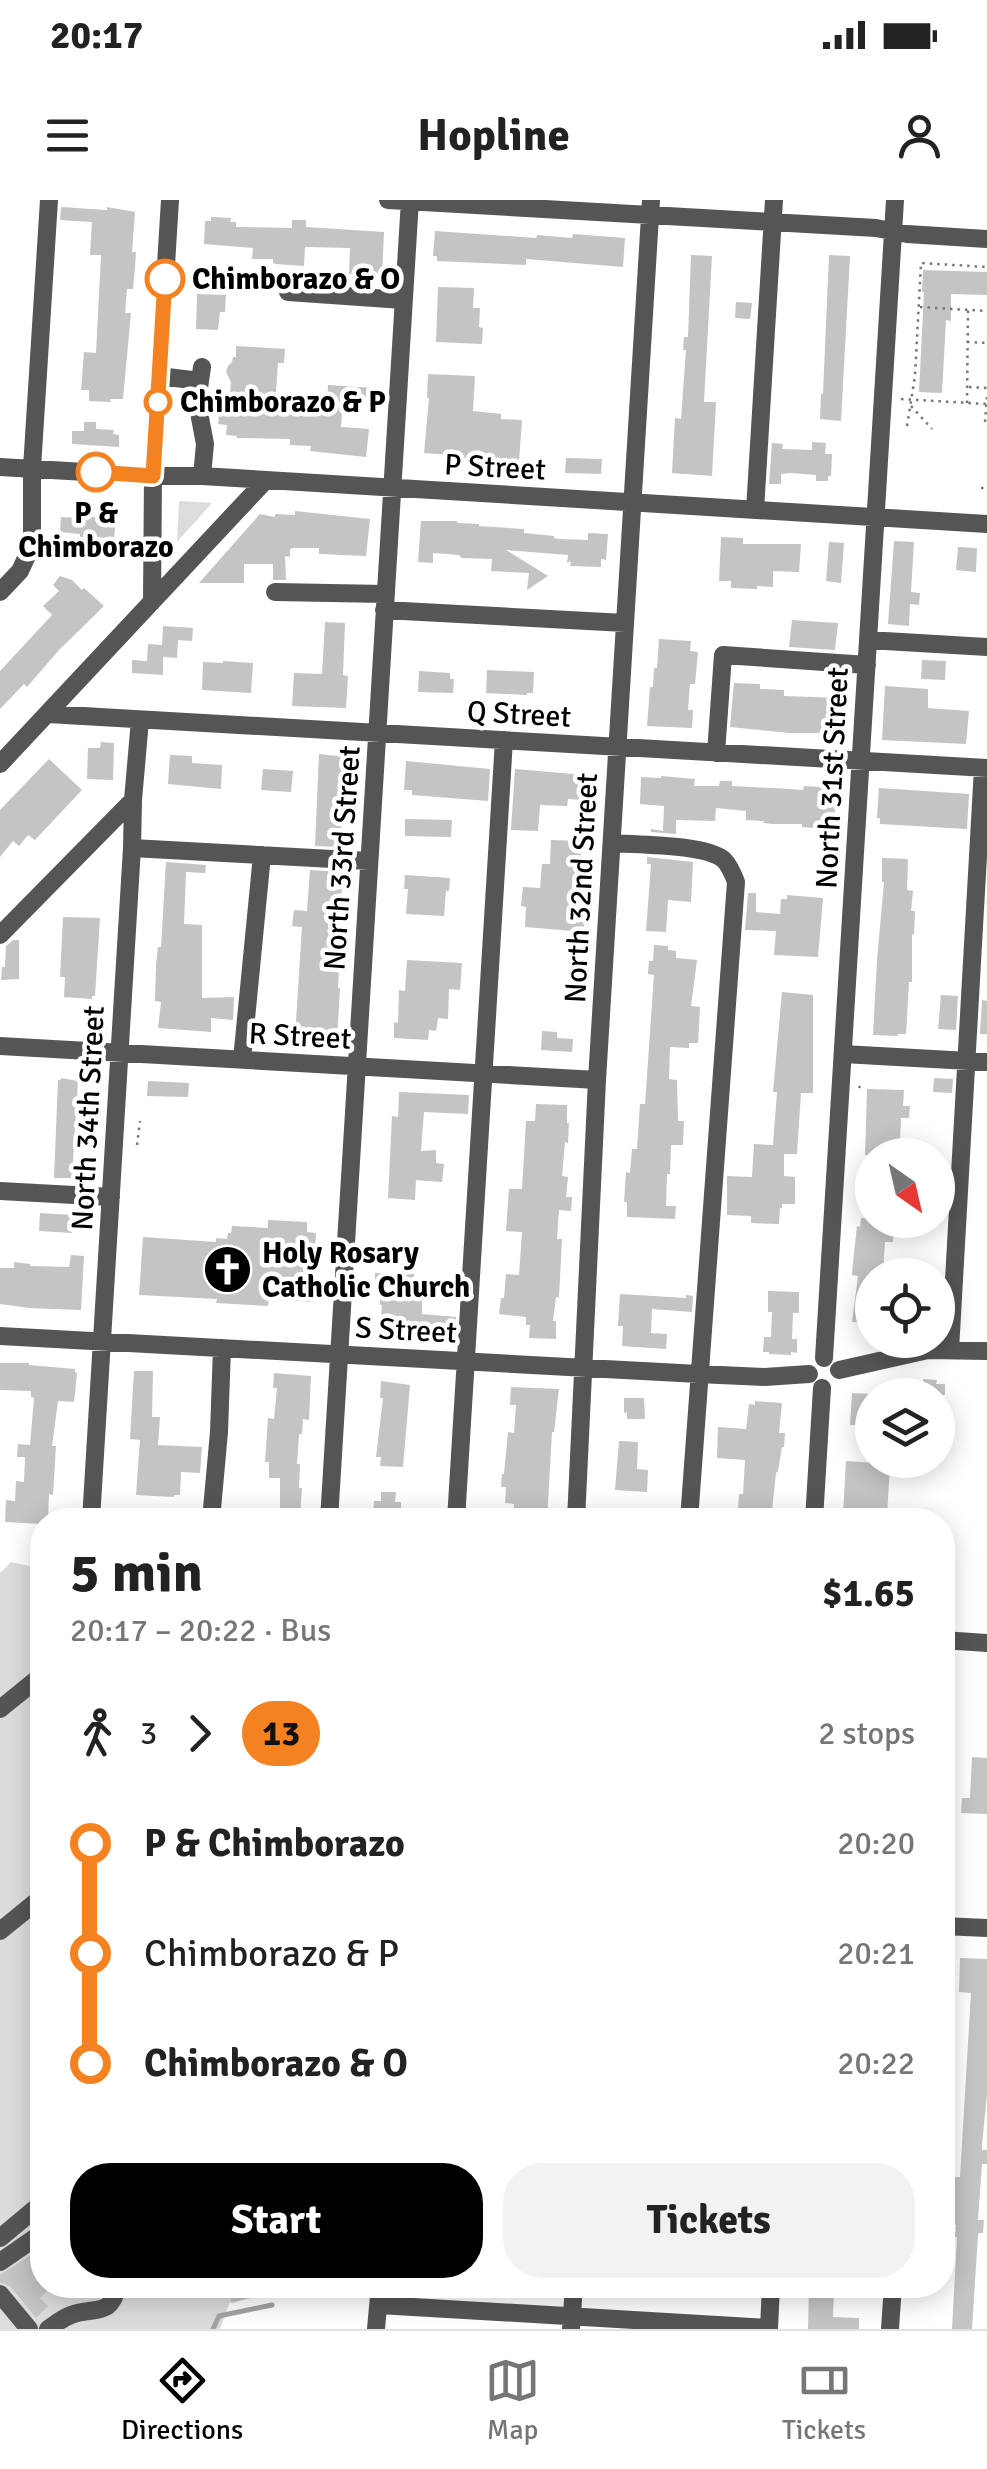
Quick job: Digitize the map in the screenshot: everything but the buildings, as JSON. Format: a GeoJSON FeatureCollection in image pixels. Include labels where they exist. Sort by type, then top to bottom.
{"type":"FeatureCollection","features":[{"type":"Feature","properties":{"kind":"street"},"geometry":{"type":"LineString","coordinates":[[0,592],[20,571],[32,545],[32,468],[49,200]]}},
{"type":"Feature","properties":{"kind":"street"},"geometry":{"type":"LineString","coordinates":[[152,602],[153,476],[170,200]]}},
{"type":"Feature","properties":{"kind":"street"},"geometry":{"type":"LineString","coordinates":[[388,200],[650,208],[987,239]]}},
{"type":"Feature","properties":{"kind":"street"},"geometry":{"type":"LineString","coordinates":[[754,510],[774,200]]}},
{"type":"Feature","properties":{"kind":"street","name":"North 31st Street"},"geometry":{"type":"LineString","coordinates":[[832,1364],[843,1054],[895,200]]}},
{"type":"Feature","properties":{"kind":"street","name":"North 33rd Street"},"geometry":{"type":"LineString","coordinates":[[330,1508],[410,201]]}},
{"type":"Feature","properties":{"kind":"street","name":"North 32nd Street"},"geometry":{"type":"LineString","coordinates":[[577,1508],[597,1080],[650,208]]}},
{"type":"Feature","properties":{"kind":"street"},"geometry":{"type":"LineString","coordinates":[[288,292],[404,300]]}},
{"type":"Feature","properties":{"kind":"street"},"geometry":{"type":"LineString","coordinates":[[159,376],[201,374],[197,402],[205,444],[202,476]]}},
{"type":"Feature","properties":{"kind":"street","name":"P Street"},"geometry":{"type":"LineString","coordinates":[[0,466],[987,524]]}},
{"type":"Feature","properties":{"kind":"street"},"geometry":{"type":"LineString","coordinates":[[0,764],[264,482]]}},
{"type":"Feature","properties":{"kind":"street"},"geometry":{"type":"LineString","coordinates":[[275,592],[625,623]]}},
{"type":"Feature","properties":{"kind":"street"},"geometry":{"type":"LineString","coordinates":[[868,640],[987,647]]}},
{"type":"Feature","properties":{"kind":"street"},"geometry":{"type":"LineString","coordinates":[[716,752],[723,655],[867,665]]}},
{"type":"Feature","properties":{"kind":"street","name":"Q Street"},"geometry":{"type":"LineString","coordinates":[[48,714],[985,768]]}},
{"type":"Feature","properties":{"kind":"street","name":"North 34th Street"},"geometry":{"type":"LineString","coordinates":[[92,1508],[140,720]]}},
{"type":"Feature","properties":{"kind":"street"},"geometry":{"type":"LineString","coordinates":[[457,1508],[504,740]]}},
{"type":"Feature","properties":{"kind":"street"},"geometry":{"type":"LineString","coordinates":[[955,1258],[985,768]]}},
{"type":"Feature","properties":{"kind":"street"},"geometry":{"type":"LineString","coordinates":[[0,935],[133,800]]}},
{"type":"Feature","properties":{"kind":"street"},"geometry":{"type":"LineString","coordinates":[[612,843],[715,854],[730,868],[736,882],[691,1508]]}},
{"type":"Feature","properties":{"kind":"street"},"geometry":{"type":"LineString","coordinates":[[132,848],[369,861]]}},
{"type":"Feature","properties":{"kind":"street"},"geometry":{"type":"LineString","coordinates":[[242,1060],[262,855]]}},
{"type":"Feature","properties":{"kind":"street","name":"R Street"},"geometry":{"type":"LineString","coordinates":[[0,1046],[597,1080]]}},
{"type":"Feature","properties":{"kind":"street"},"geometry":{"type":"LineString","coordinates":[[843,1054],[987,1062]]}},
{"type":"Feature","properties":{"kind":"street"},"geometry":{"type":"LineString","coordinates":[[0,1191],[111,1198]]}},
{"type":"Feature","properties":{"kind":"street","name":"S Street"},"geometry":{"type":"LineString","coordinates":[[0,1336],[816,1381]]}},
{"type":"Feature","properties":{"kind":"street"},"geometry":{"type":"LineString","coordinates":[[212,1508],[222,1348]]}},
{"type":"Feature","properties":{"kind":"street"},"geometry":{"type":"LineString","coordinates":[[955,1350],[987,1351]]}},
{"type":"Feature","properties":{"kind":"street"},"geometry":{"type":"LineString","coordinates":[[814,1508],[815,1362],[832,1364],[873,1358]]}},
{"type":"Feature","properties":{"kind":"street"},"geometry":{"type":"LineString","coordinates":[[816,1381],[836,1384],[832,1364]]}},
{"type":"Feature","properties":{"kind":"street"},"geometry":{"type":"LineString","coordinates":[[955,1641],[987,1643]]}},
{"type":"Feature","properties":{"kind":"street"},"geometry":{"type":"LineString","coordinates":[[0,1710],[30,1685]]}},
{"type":"Feature","properties":{"kind":"street"},"geometry":{"type":"LineString","coordinates":[[0,1931],[30,1907]]}},
{"type":"Feature","properties":{"kind":"street"},"geometry":{"type":"LineString","coordinates":[[955,1927],[987,1928]]}},
{"type":"Feature","properties":{"kind":"street"},"geometry":{"type":"LineString","coordinates":[[0,2238],[30,2213]]}},
{"type":"Feature","properties":{"kind":"street"},"geometry":{"type":"LineString","coordinates":[[0,2262],[30,2242]]}},
{"type":"Feature","properties":{"kind":"street"},"geometry":{"type":"LineString","coordinates":[[0,2294],[28,2329]]}},
{"type":"Feature","properties":{"kind":"street"},"geometry":{"type":"LineString","coordinates":[[48,2329],[75,2313],[100,2311],[113,2298]]}},
{"type":"Feature","properties":{"kind":"street"},"geometry":{"type":"LineString","coordinates":[[376,2329],[380,2298]]}},
{"type":"Feature","properties":{"kind":"street"},"geometry":{"type":"LineString","coordinates":[[572,2323],[573,2298]]}},
{"type":"Feature","properties":{"kind":"street"},"geometry":{"type":"LineString","coordinates":[[380,2304],[572,2323],[768,2328],[770,2298]]}},
{"type":"Feature","properties":{"kind":"street"},"geometry":{"type":"LineString","coordinates":[[890,2329],[892,2298]]}},
{"type":"Feature","properties":{"kind":"path"},"geometry":{"type":"LineString","coordinates":[[906,426],[915,376],[921,263],[987,267]]}},
{"type":"Feature","properties":{"kind":"path"},"geometry":{"type":"LineString","coordinates":[[918,307],[987,311]]}},
{"type":"Feature","properties":{"kind":"path"},"geometry":{"type":"LineString","coordinates":[[968,310],[968,403]]}},
{"type":"Feature","properties":{"kind":"path"},"geometry":{"type":"LineString","coordinates":[[966,342],[987,343]]}},
{"type":"Feature","properties":{"kind":"path"},"geometry":{"type":"LineString","coordinates":[[967,387],[987,388]]}},
{"type":"Feature","properties":{"kind":"path"},"geometry":{"type":"LineString","coordinates":[[985,422],[987,397]]}},
{"type":"Feature","properties":{"kind":"path"},"geometry":{"type":"LineString","coordinates":[[901,399],[986,404]]}},
{"type":"Feature","properties":{"kind":"path"},"geometry":{"type":"LineString","coordinates":[[910,402],[932,430]]}},
{"type":"Feature","properties":{"kind":"path"},"geometry":{"type":"LineString","coordinates":[[97,1067],[97,1086]]}},
{"type":"Feature","properties":{"kind":"path"},"geometry":{"type":"LineString","coordinates":[[137,1145],[140,1121]]}},
{"type":"Feature","properties":{"kind":"shaded area"},"geometry":{"type":"Polygon","coordinates":[[[179,501],[212,503],[177,542],[179,501]]]}},
{"type":"Feature","properties":{"kind":"shaded area"},"geometry":{"type":"Polygon","coordinates":[[[11,1562],[30,1566],[30,2298],[231,2298],[220,2329],[0,2329],[0,1573],[11,1562]]]}},
{"type":"Feature","properties":{"kind":"waterway"},"geometry":{"type":"LineString","coordinates":[[213,2329],[219,2316],[272,2305]]}},
{"type":"Feature","properties":{"kind":"bus line","name":"13"},"geometry":{"type":"LineString","coordinates":[[96,472],[153,476],[165,279]]}},
{"type":"Feature","properties":{"kind":"place","name":"Chimborazo & O"},"geometry":{"type":"Point","coordinates":[165,279]}},
{"type":"Feature","properties":{"kind":"place","name":"Chimborazo & P"},"geometry":{"type":"Point","coordinates":[158,402]}},
{"type":"Feature","properties":{"kind":"place","name":"P & Chimborazo"},"geometry":{"type":"Point","coordinates":[96,472]}},
{"type":"Feature","properties":{"kind":"place","name":"Holy Rosary Catholic Church"},"geometry":{"type":"Point","coordinates":[227,1270]}}]}
